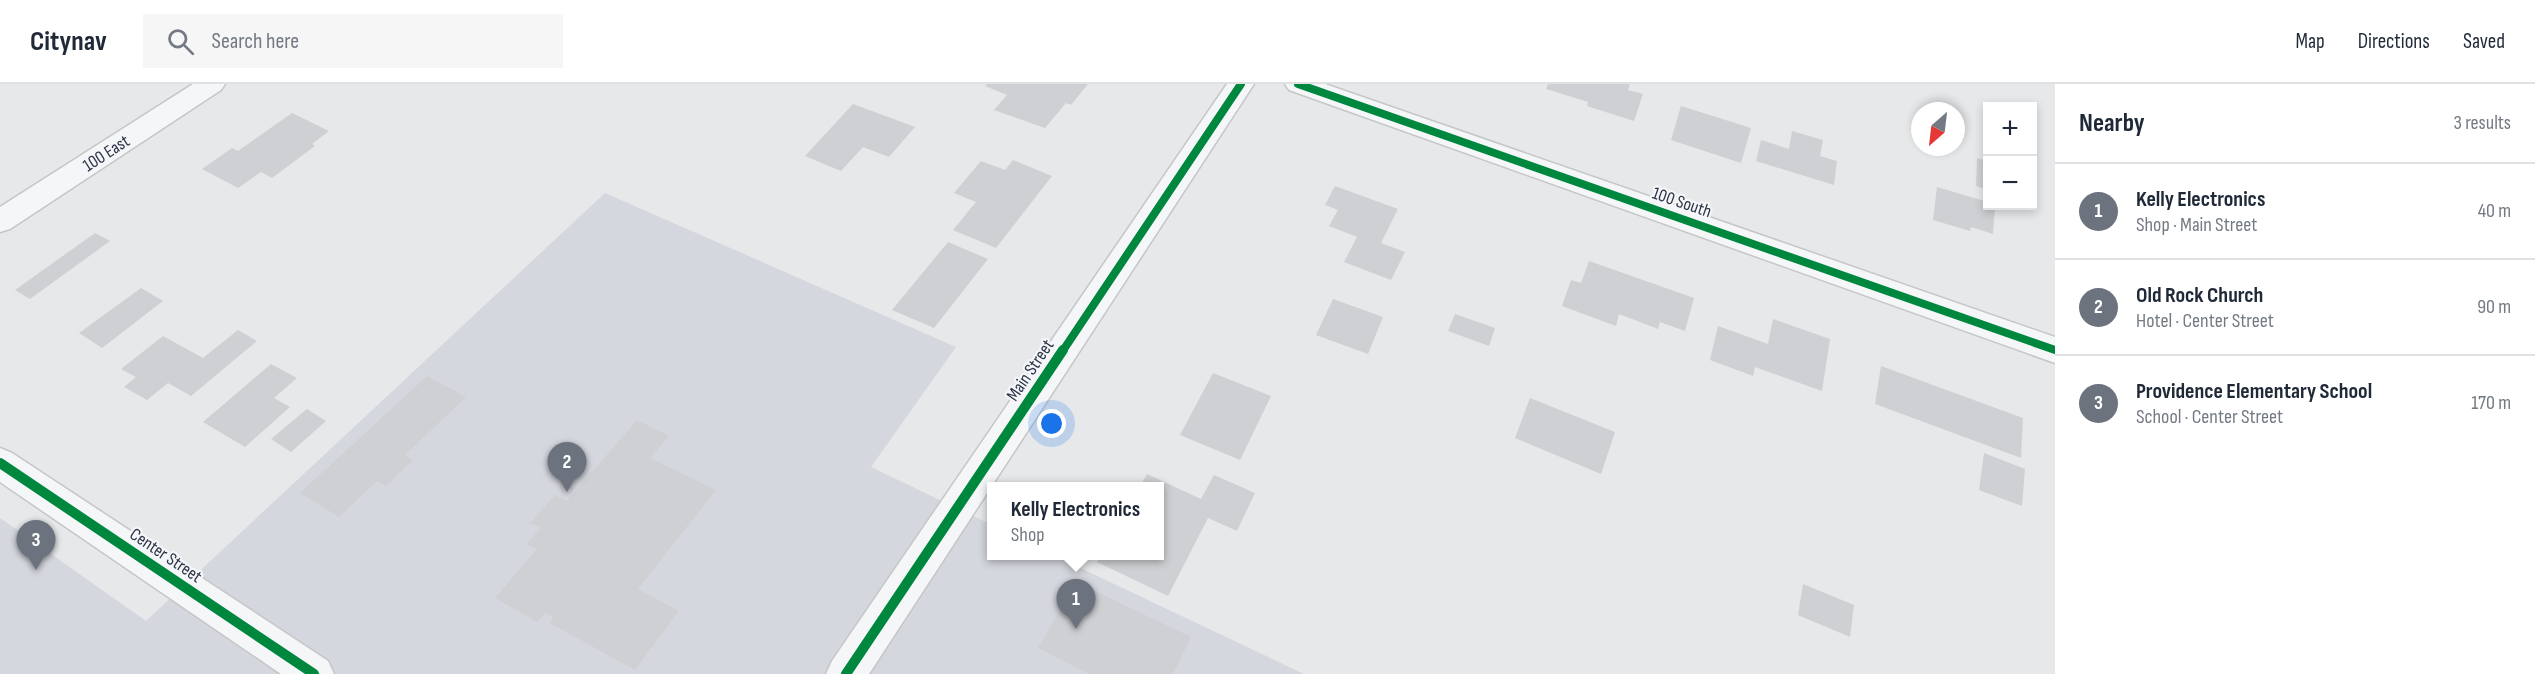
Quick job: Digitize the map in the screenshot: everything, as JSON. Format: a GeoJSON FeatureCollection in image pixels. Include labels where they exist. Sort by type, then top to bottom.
{"type":"FeatureCollection","features":[{"type":"Feature","properties":{"kind":"street","name":"100 East"},"geometry":{"type":"LineString","coordinates":[[0,221],[212,84]]}},
{"type":"Feature","properties":{"kind":"street","name":"Main Street"},"geometry":{"type":"LineString","coordinates":[[846,674],[1241,84]]}},
{"type":"Feature","properties":{"kind":"street","name":"100 South"},"geometry":{"type":"LineString","coordinates":[[1298,84],[2055,350]]}},
{"type":"Feature","properties":{"kind":"street","name":"Center Street"},"geometry":{"type":"LineString","coordinates":[[0,463],[314,674]]}},
{"type":"Feature","properties":{"kind":"shaded area"},"geometry":{"type":"Polygon","coordinates":[[[605,193],[956,347],[871,467],[987,523],[987,560],[1063,560],[1304,674],[0,674],[0,518],[146,621],[605,193]]]}},
{"type":"Feature","properties":{"kind":"building"},"geometry":{"type":"Polygon","coordinates":[[[987,84],[1088,84],[1071,105],[1066,103],[1045,128],[994,110],[1007,95],[985,86],[987,84]]]}},
{"type":"Feature","properties":{"kind":"building"},"geometry":{"type":"Polygon","coordinates":[[[1548,84],[1630,84],[1628,90],[1643,94],[1634,121],[1587,106],[1588,102],[1546,89],[1548,84]]]}},
{"type":"Feature","properties":{"kind":"building"},"geometry":{"type":"Polygon","coordinates":[[[853,104],[915,127],[889,157],[863,147],[841,171],[805,156],[853,104]]]}},
{"type":"Feature","properties":{"kind":"building"},"geometry":{"type":"Polygon","coordinates":[[[1681,106],[1751,128],[1741,163],[1671,140],[1681,106]]]}},
{"type":"Feature","properties":{"kind":"building"},"geometry":{"type":"Polygon","coordinates":[[[292,113],[329,131],[312,144],[315,146],[272,178],[261,172],[238,188],[202,169],[232,148],[238,151],[292,113]]]}},
{"type":"Feature","properties":{"kind":"building"},"geometry":{"type":"Polygon","coordinates":[[[1792,131],[1823,140],[1820,156],[1837,161],[1834,185],[1756,161],[1761,140],[1789,149],[1792,131]]]}},
{"type":"Feature","properties":{"kind":"building"},"geometry":{"type":"Polygon","coordinates":[[[1977,158],[1983,160],[1983,188],[1976,186],[1977,158]]]}},
{"type":"Feature","properties":{"kind":"building"},"geometry":{"type":"Polygon","coordinates":[[[1013,160],[1052,176],[996,248],[953,230],[976,202],[954,193],[981,161],[1005,170],[1013,160]]]}},
{"type":"Feature","properties":{"kind":"building"},"geometry":{"type":"Polygon","coordinates":[[[1335,186],[1398,209],[1381,243],[1405,252],[1391,280],[1344,262],[1357,237],[1329,226],[1338,210],[1325,205],[1335,186]]]}},
{"type":"Feature","properties":{"kind":"building"},"geometry":{"type":"Polygon","coordinates":[[[1937,187],[1983,201],[1983,210],[1995,210],[1993,234],[1971,227],[1970,231],[1933,220],[1937,187]]]}},
{"type":"Feature","properties":{"kind":"building"},"geometry":{"type":"Polygon","coordinates":[[[95,233],[110,241],[30,299],[15,290],[95,233]]]}},
{"type":"Feature","properties":{"kind":"building"},"geometry":{"type":"Polygon","coordinates":[[[948,242],[988,259],[934,328],[892,310],[948,242]]]}},
{"type":"Feature","properties":{"kind":"building"},"geometry":{"type":"Polygon","coordinates":[[[1589,261],[1694,298],[1685,331],[1660,322],[1658,329],[1619,314],[1616,326],[1562,306],[1571,280],[1581,283],[1589,261]]]}},
{"type":"Feature","properties":{"kind":"building"},"geometry":{"type":"Polygon","coordinates":[[[141,288],[163,301],[102,348],[79,333],[141,288]]]}},
{"type":"Feature","properties":{"kind":"building"},"geometry":{"type":"Polygon","coordinates":[[[1333,299],[1383,317],[1368,354],[1316,335],[1333,299]]]}},
{"type":"Feature","properties":{"kind":"building"},"geometry":{"type":"Polygon","coordinates":[[[1455,314],[1495,328],[1489,346],[1448,331],[1455,314]]]}},
{"type":"Feature","properties":{"kind":"building"},"geometry":{"type":"Polygon","coordinates":[[[1773,319],[1830,339],[1822,391],[1755,367],[1753,376],[1710,360],[1718,326],[1768,344],[1773,319]]]}},
{"type":"Feature","properties":{"kind":"building"},"geometry":{"type":"Polygon","coordinates":[[[238,330],[257,341],[191,396],[168,383],[147,400],[124,387],[136,377],[121,369],[163,336],[203,358],[238,330]]]}},
{"type":"Feature","properties":{"kind":"building"},"geometry":{"type":"Polygon","coordinates":[[[271,364],[297,378],[274,398],[290,407],[245,447],[203,422],[271,364]]]}},
{"type":"Feature","properties":{"kind":"building"},"geometry":{"type":"Polygon","coordinates":[[[1881,366],[2023,418],[2021,458],[1875,404],[1881,366]]]}},
{"type":"Feature","properties":{"kind":"building"},"geometry":{"type":"Polygon","coordinates":[[[1213,373],[1271,396],[1240,460],[1180,435],[1213,373]]]}},
{"type":"Feature","properties":{"kind":"building"},"geometry":{"type":"Polygon","coordinates":[[[427,376],[466,397],[405,455],[413,460],[386,486],[377,481],[339,517],[300,493],[427,376]]]}},
{"type":"Feature","properties":{"kind":"building"},"geometry":{"type":"Polygon","coordinates":[[[1530,398],[1615,432],[1601,474],[1515,438],[1530,398]]]}},
{"type":"Feature","properties":{"kind":"building"},"geometry":{"type":"Polygon","coordinates":[[[307,409],[326,421],[291,452],[271,439],[307,409]]]}},
{"type":"Feature","properties":{"kind":"building"},"geometry":{"type":"Polygon","coordinates":[[[637,420],[669,436],[650,458],[716,490],[638,589],[679,611],[635,670],[550,623],[553,617],[546,613],[537,622],[495,598],[537,549],[526,544],[541,528],[530,523],[555,495],[567,501],[637,420]]]}},
{"type":"Feature","properties":{"kind":"building"},"geometry":{"type":"Polygon","coordinates":[[[1984,453],[2025,469],[2022,506],[1979,490],[1984,453]]]}},
{"type":"Feature","properties":{"kind":"building"},"geometry":{"type":"Polygon","coordinates":[[[1147,474],[1201,499],[1214,475],[1255,493],[1237,531],[1208,518],[1168,596],[1097,562],[1098,560],[1164,560],[1164,482],[1142,482],[1147,474]]]}},
{"type":"Feature","properties":{"kind":"building"},"geometry":{"type":"Polygon","coordinates":[[[1076,582],[1191,637],[1173,674],[1089,674],[1038,648],[1076,582]]]}},
{"type":"Feature","properties":{"kind":"building"},"geometry":{"type":"Polygon","coordinates":[[[1803,584],[1854,605],[1850,637],[1798,615],[1803,584]]]}},
{"type":"Feature","properties":{"kind":"cycle path"},"geometry":{"type":"LineString","coordinates":[[846,674],[1241,84]]}},
{"type":"Feature","properties":{"kind":"cycle path"},"geometry":{"type":"LineString","coordinates":[[1298,84],[2055,350]]}},
{"type":"Feature","properties":{"kind":"cycle path"},"geometry":{"type":"LineString","coordinates":[[0,463],[314,674]]}},
{"type":"Feature","properties":{"kind":"place","name":"Old Rock Church"},"geometry":{"type":"Point","coordinates":[567,492]}},
{"type":"Feature","properties":{"kind":"place","name":"Providence Elementary School"},"geometry":{"type":"Point","coordinates":[36,570]}},
{"type":"Feature","properties":{"kind":"place","name":"Kelly Electronics"},"geometry":{"type":"Point","coordinates":[1076,629]}}]}
